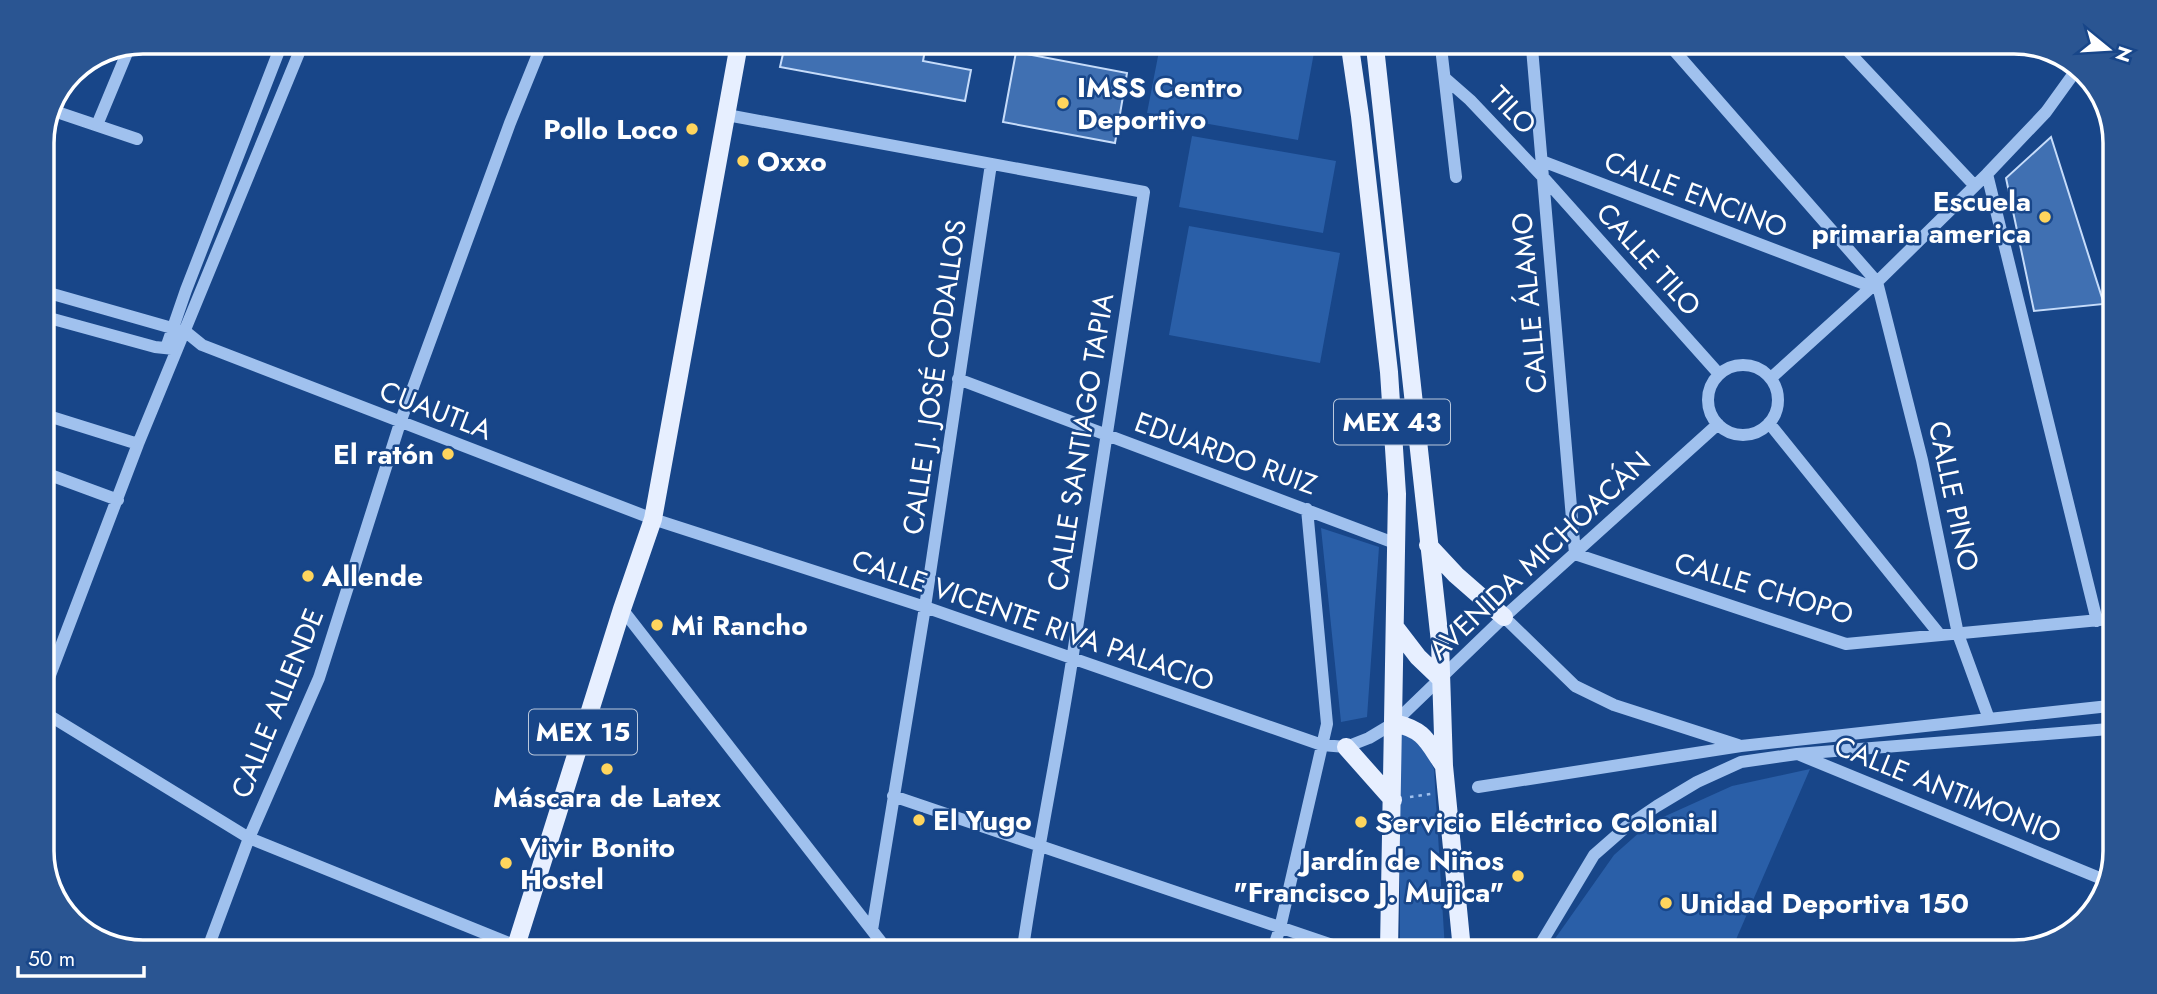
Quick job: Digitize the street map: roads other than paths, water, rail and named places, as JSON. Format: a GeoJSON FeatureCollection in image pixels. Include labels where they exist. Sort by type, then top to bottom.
{"type":"FeatureCollection","features":[{"type":"Feature","properties":{"kind":"main road","name":"MEX 15"},"geometry":{"type":"LineString","coordinates":[[518,940],[653,519],[737,54]]}},
{"type":"Feature","properties":{"kind":"main road","name":"MEX 43"},"geometry":{"type":"LineString","coordinates":[[1351,54],[1389,372],[1398,544],[1389,940]]}},
{"type":"Feature","properties":{"kind":"main road","name":"MEX 43"},"geometry":{"type":"LineString","coordinates":[[1376,54],[1440,642],[1444,766],[1461,940]]}},
{"type":"Feature","properties":{"kind":"main road"},"geometry":{"type":"LineString","coordinates":[[1428,545],[1456,575],[1504,617]]}},
{"type":"Feature","properties":{"kind":"main road"},"geometry":{"type":"LineString","coordinates":[[1395,626],[1418,657],[1441,679]]}},
{"type":"Feature","properties":{"kind":"main road"},"geometry":{"type":"LineString","coordinates":[[1394,723],[1412,727],[1422,733],[1444,766]]}},
{"type":"Feature","properties":{"kind":"main road"},"geometry":{"type":"LineString","coordinates":[[1346,747],[1393,800]]}},
{"type":"Feature","properties":{"kind":"street"},"geometry":{"type":"LineString","coordinates":[[179,331],[186,290],[278,54]]}},
{"type":"Feature","properties":{"kind":"street"},"geometry":{"type":"LineString","coordinates":[[54,665],[179,331],[298,54]]}},
{"type":"Feature","properties":{"kind":"street","name":"CALLE ALLENDE"},"geometry":{"type":"LineString","coordinates":[[211,940],[249,838],[319,678],[400,423],[538,54]]}},
{"type":"Feature","properties":{"kind":"street","name":"CALLE ÁLAMO"},"geometry":{"type":"LineString","coordinates":[[1533,54],[1575,554]]}},
{"type":"Feature","properties":{"kind":"street"},"geometry":{"type":"LineString","coordinates":[[1677,54],[1875,285]]}},
{"type":"Feature","properties":{"kind":"street"},"geometry":{"type":"LineString","coordinates":[[1851,54],[1974,185]]}},
{"type":"Feature","properties":{"kind":"street"},"geometry":{"type":"LineString","coordinates":[[97,125],[126,56]]}},
{"type":"Feature","properties":{"kind":"street"},"geometry":{"type":"LineString","coordinates":[[1442,56],[1456,177]]}},
{"type":"Feature","properties":{"kind":"street"},"geometry":{"type":"LineString","coordinates":[[1771,378],[1875,285],[1987,174],[2046,112],[2072,76]]}},
{"type":"Feature","properties":{"kind":"street","name":"TILO"},"geometry":{"type":"LineString","coordinates":[[1446,79],[1470,100],[1543,177]]}},
{"type":"Feature","properties":{"kind":"street"},"geometry":{"type":"LineString","coordinates":[[60,113],[137,139]]}},
{"type":"Feature","properties":{"kind":"street"},"geometry":{"type":"LineString","coordinates":[[727,115],[991,164]]}},
{"type":"Feature","properties":{"kind":"street","name":"CALLE ENCINO"},"geometry":{"type":"LineString","coordinates":[[1542,161],[1875,285]]}},
{"type":"Feature","properties":{"kind":"street","name":"CALLE SANTIAGO TAPIA"},"geometry":{"type":"LineString","coordinates":[[991,164],[1144,192],[1104,434],[1072,657],[1038,845],[1024,940]]}},
{"type":"Feature","properties":{"kind":"street","name":"CALLE J. JOSÉ CODALLOS"},"geometry":{"type":"LineString","coordinates":[[872,929],[925,607],[991,164]]}},
{"type":"Feature","properties":{"kind":"street"},"geometry":{"type":"LineString","coordinates":[[1987,174],[2103,620]]}},
{"type":"Feature","properties":{"kind":"street","name":"CALLE TILO"},"geometry":{"type":"LineString","coordinates":[[1543,177],[1719,373]]}},
{"type":"Feature","properties":{"kind":"street","name":"CALLE PINO"},"geometry":{"type":"LineString","coordinates":[[1875,285],[1922,460],[1958,634],[1989,719]]}},
{"type":"Feature","properties":{"kind":"street","name":"CUAUTLA"},"geometry":{"type":"LineString","coordinates":[[54,295],[179,331],[202,345],[653,519]]}},
{"type":"Feature","properties":{"kind":"street"},"geometry":{"type":"LineString","coordinates":[[54,319],[172,349],[202,345]]}},
{"type":"Feature","properties":{"kind":"street"},"geometry":{"type":"LineString","coordinates":[[1740,364],[1751,365],[1771,378],[1778,401],[1776,412],[1760,430],[1738,435],[1727,431],[1711,415],[1708,393],[1719,373],[1740,364]]}},
{"type":"Feature","properties":{"kind":"street","name":"EDUARDO RUIZ"},"geometry":{"type":"LineString","coordinates":[[958,379],[1398,544]]}},
{"type":"Feature","properties":{"kind":"street"},"geometry":{"type":"LineString","coordinates":[[54,418],[138,444]]}},
{"type":"Feature","properties":{"kind":"street"},"geometry":{"type":"LineString","coordinates":[[1769,422],[1940,635]]}},
{"type":"Feature","properties":{"kind":"street","name":"AVENIDA MICHOACÁN"},"geometry":{"type":"LineString","coordinates":[[1394,723],[1504,617],[1718,424]]}},
{"type":"Feature","properties":{"kind":"street"},"geometry":{"type":"LineString","coordinates":[[54,476],[118,500]]}},
{"type":"Feature","properties":{"kind":"street"},"geometry":{"type":"LineString","coordinates":[[1276,940],[1327,724],[1307,509]]}},
{"type":"Feature","properties":{"kind":"street","name":"CALLE VICENTE RIVA PALACIO"},"geometry":{"type":"LineString","coordinates":[[653,519],[925,607],[1322,745],[1346,747],[1369,738],[1394,723]]}},
{"type":"Feature","properties":{"kind":"street","name":"CALLE CHOPO"},"geometry":{"type":"LineString","coordinates":[[1575,554],[1846,644],[2103,620]]}},
{"type":"Feature","properties":{"kind":"street"},"geometry":{"type":"LineString","coordinates":[[622,609],[881,940]]}},
{"type":"Feature","properties":{"kind":"street"},"geometry":{"type":"LineString","coordinates":[[1504,617],[1575,686],[1614,705],[1741,746]]}},
{"type":"Feature","properties":{"kind":"street"},"geometry":{"type":"LineString","coordinates":[[1478,787],[1741,746],[2103,707]]}},
{"type":"Feature","properties":{"kind":"street"},"geometry":{"type":"LineString","coordinates":[[54,718],[249,838],[501,940]]}},
{"type":"Feature","properties":{"kind":"street"},"geometry":{"type":"LineString","coordinates":[[1543,940],[1594,855],[1626,827],[1697,782],[1741,762],[1797,754],[2103,729]]}},
{"type":"Feature","properties":{"kind":"street","name":"CALLE ANTIMONIO"},"geometry":{"type":"LineString","coordinates":[[1771,743],[2098,877]]}},
{"type":"Feature","properties":{"kind":"street"},"geometry":{"type":"LineString","coordinates":[[893,796],[1317,940]]}},
{"type":"Feature","properties":{"kind":"place","name":"IMSS Centro Deportivo"},"geometry":{"type":"Point","coordinates":[1063,103]}},
{"type":"Feature","properties":{"kind":"place","name":"Pollo Loco"},"geometry":{"type":"Point","coordinates":[692,129]}},
{"type":"Feature","properties":{"kind":"place","name":"Oxxo"},"geometry":{"type":"Point","coordinates":[743,161]}},
{"type":"Feature","properties":{"kind":"place","name":"Escuela primaria america"},"geometry":{"type":"Point","coordinates":[2045,217]}},
{"type":"Feature","properties":{"kind":"place","name":"El ratón"},"geometry":{"type":"Point","coordinates":[448,454]}},
{"type":"Feature","properties":{"kind":"place","name":"Allende"},"geometry":{"type":"Point","coordinates":[308,576]}},
{"type":"Feature","properties":{"kind":"place","name":"Mi Rancho"},"geometry":{"type":"Point","coordinates":[657,625]}},
{"type":"Feature","properties":{"kind":"place","name":"Máscara de Latex"},"geometry":{"type":"Point","coordinates":[607,769]}},
{"type":"Feature","properties":{"kind":"place","name":"El Yugo"},"geometry":{"type":"Point","coordinates":[919,820]}},
{"type":"Feature","properties":{"kind":"place","name":"Servicio Eléctrico Colonial"},"geometry":{"type":"Point","coordinates":[1361,822]}},
{"type":"Feature","properties":{"kind":"place","name":"Vivir Bonito Hostel"},"geometry":{"type":"Point","coordinates":[506,863]}},
{"type":"Feature","properties":{"kind":"place","name":"Jardín de Niños \"Francisco J. Mujica\""},"geometry":{"type":"Point","coordinates":[1518,876]}},
{"type":"Feature","properties":{"kind":"place","name":"Unidad Deportiva 150"},"geometry":{"type":"Point","coordinates":[1666,903]}}]}
